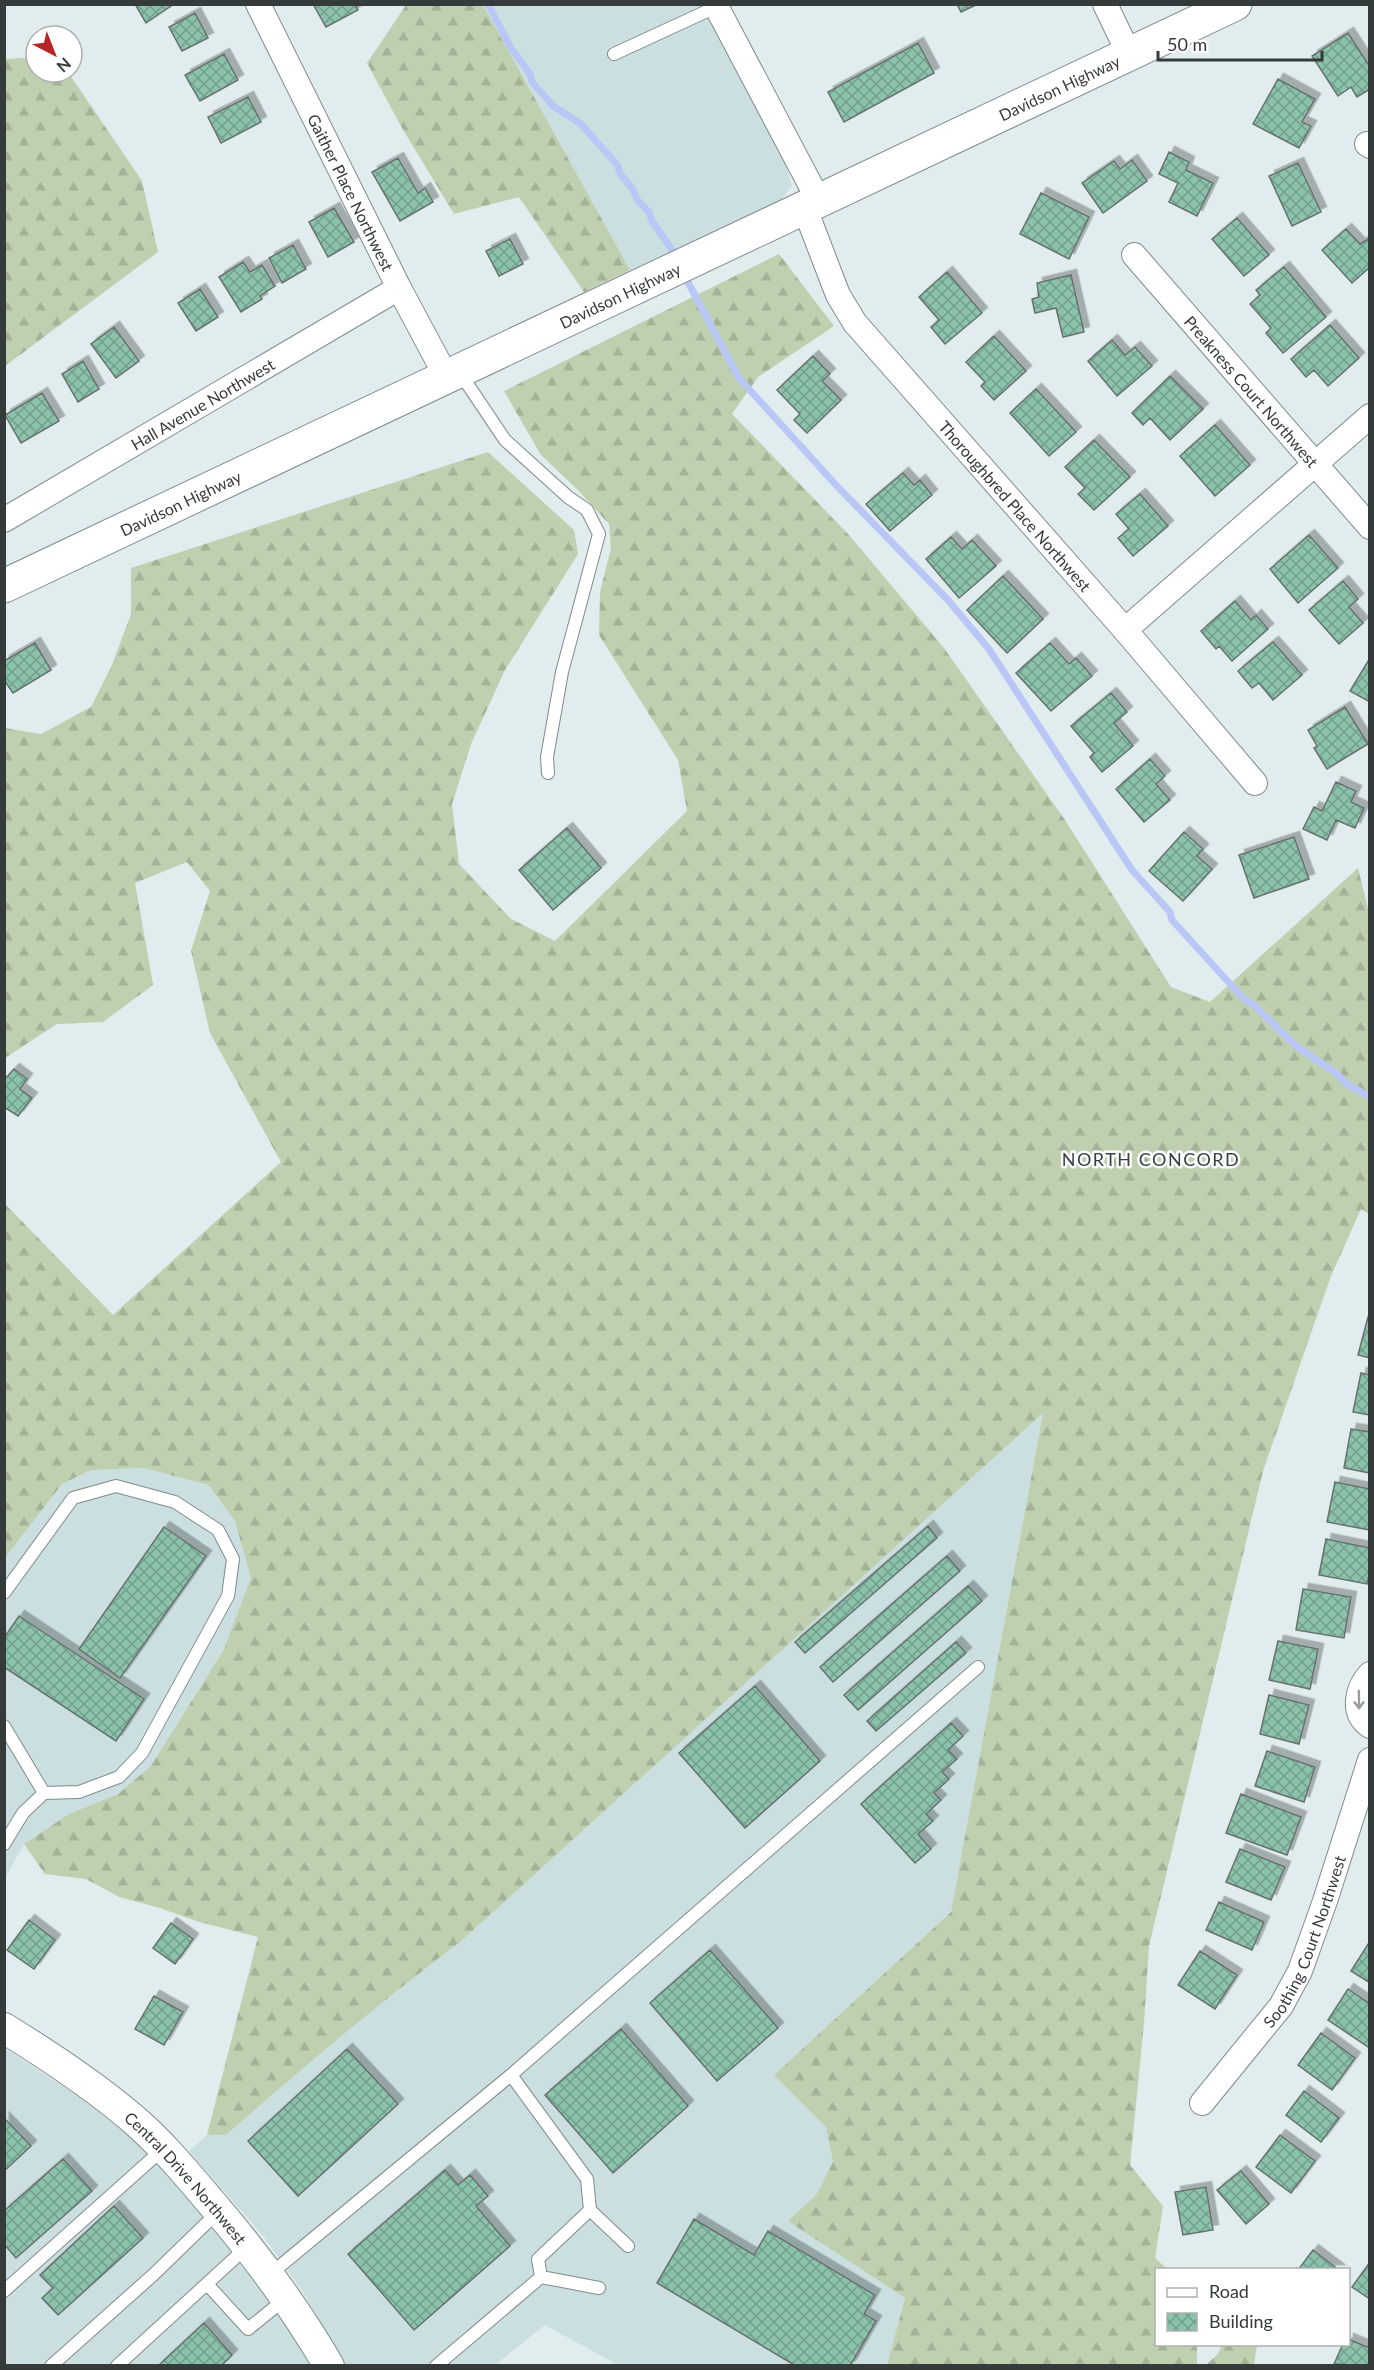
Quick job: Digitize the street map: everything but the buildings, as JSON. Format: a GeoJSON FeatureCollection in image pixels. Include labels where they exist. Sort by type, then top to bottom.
{"type":"FeatureCollection","features":[{"type":"Feature","properties":{"kind":"main road","name":"Davidson Highway"},"geometry":{"type":"LineString","coordinates":[[4,586],[812,206],[1235,4]]}},
{"type":"Feature","properties":{"kind":"street","name":"Gaither Place Northwest"},"geometry":{"type":"LineString","coordinates":[[258,4],[399,288],[453,375]]}},
{"type":"Feature","properties":{"kind":"street"},"geometry":{"type":"LineString","coordinates":[[1105,4],[1129,54]]}},
{"type":"Feature","properties":{"kind":"street","name":"Thoroughbred Place Northwest"},"geometry":{"type":"LineString","coordinates":[[715,6],[812,206],[838,295],[855,323],[1125,630],[1255,783]]}},
{"type":"Feature","properties":{"kind":"street","name":"Preakness Court Northwest"},"geometry":{"type":"LineString","coordinates":[[1134,255],[1370,526]]}},
{"type":"Feature","properties":{"kind":"street","name":"Hall Avenue Northwest"},"geometry":{"type":"LineString","coordinates":[[4,520],[399,288]]}},
{"type":"Feature","properties":{"kind":"street"},"geometry":{"type":"LineString","coordinates":[[1125,630],[1370,416]]}},
{"type":"Feature","properties":{"kind":"street"},"geometry":{"type":"LineString","coordinates":[[1370,1674],[1359,1689],[1357,1706],[1364,1722],[1370,1726]]}},
{"type":"Feature","properties":{"kind":"street","name":"Soothing Court Northwest"},"geometry":{"type":"LineString","coordinates":[[1202,2103],[1281,2006],[1300,1971],[1370,1760]]}},
{"type":"Feature","properties":{"kind":"street","name":"Central Drive Northwest"},"geometry":{"type":"LineString","coordinates":[[4,2028],[54,2059],[139,2125],[164,2148],[248,2246],[306,2327],[329,2366]]}},
{"type":"Feature","properties":{"kind":"lane"},"geometry":{"type":"LineString","coordinates":[[614,54],[715,6]]}},
{"type":"Feature","properties":{"kind":"lane"},"geometry":{"type":"LineString","coordinates":[[453,375],[505,440],[568,497],[587,510],[599,534],[561,672],[547,757],[548,773]]}},
{"type":"Feature","properties":{"kind":"lane"},"geometry":{"type":"LineString","coordinates":[[4,1593],[73,1498],[116,1486],[175,1502],[218,1530],[233,1559],[228,1596],[142,1753],[119,1777],[79,1792],[44,1793],[23,1813],[4,1844]]}},
{"type":"Feature","properties":{"kind":"lane"},"geometry":{"type":"LineString","coordinates":[[207,2284],[248,2329],[278,2287],[511,2075],[978,1667]]}},
{"type":"Feature","properties":{"kind":"lane"},"geometry":{"type":"LineString","coordinates":[[4,1726],[44,1793]]}},
{"type":"Feature","properties":{"kind":"lane"},"geometry":{"type":"LineString","coordinates":[[511,2075],[587,2179],[590,2210],[628,2246]]}},
{"type":"Feature","properties":{"kind":"lane"},"geometry":{"type":"LineString","coordinates":[[4,2290],[164,2148]]}},
{"type":"Feature","properties":{"kind":"lane"},"geometry":{"type":"LineString","coordinates":[[541,2277],[538,2259],[590,2210]]}},
{"type":"Feature","properties":{"kind":"lane"},"geometry":{"type":"LineString","coordinates":[[51,2366],[153,2275],[219,2211]]}},
{"type":"Feature","properties":{"kind":"lane"},"geometry":{"type":"LineString","coordinates":[[117,2366],[248,2246]]}},
{"type":"Feature","properties":{"kind":"lane"},"geometry":{"type":"LineString","coordinates":[[541,2277],[598,2288]]}},
{"type":"Feature","properties":{"kind":"lane"},"geometry":{"type":"LineString","coordinates":[[436,2366],[541,2277]]}},
{"type":"Feature","properties":{"kind":"shaded area"},"geometry":{"type":"Polygon","coordinates":[[[483,5],[701,5],[781,150],[792,186],[778,204],[630,270],[483,5]]]}},
{"type":"Feature","properties":{"kind":"shaded area"},"geometry":{"type":"Polygon","coordinates":[[[1043,1412],[951,1912],[774,2075],[826,2127],[833,2162],[816,2195],[789,2221],[905,2298],[887,2365],[618,2365],[545,2325],[495,2365],[344,2365],[305,2295],[264,2237],[189,2151],[207,2135],[226,2135],[388,1996],[460,1942],[1043,1412]]]}},
{"type":"Feature","properties":{"kind":"shaded area"},"geometry":{"type":"Polygon","coordinates":[[[144,1468],[207,1485],[235,1521],[251,1578],[223,1651],[151,1766],[118,1794],[69,1814],[24,1844],[5,1878],[5,1558],[62,1484],[91,1470],[144,1468]]]}},
{"type":"Feature","properties":{"kind":"shaded area"},"geometry":{"type":"Polygon","coordinates":[[[4,2048],[97,2108],[127,2133],[186,2191],[262,2287],[309,2365],[5,2365],[4,2048]]]}},
{"type":"Feature","properties":{"kind":"green space"},"geometry":{"type":"Polygon","coordinates":[[[406,5],[483,5],[630,270],[584,292],[519,197],[454,214],[402,128],[367,63],[406,5]]]}},
{"type":"Feature","properties":{"kind":"green space"},"geometry":{"type":"Polygon","coordinates":[[[24,58],[24,84],[76,84],[142,181],[158,252],[5,366],[5,59],[24,58]]]}},
{"type":"Feature","properties":{"kind":"green space"},"geometry":{"type":"Polygon","coordinates":[[[779,254],[834,326],[758,377],[732,414],[849,535],[944,648],[1065,820],[1171,987],[1210,1002],[1358,868],[1369,913],[1369,1214],[1361,1209],[1331,1276],[1263,1471],[1149,1946],[1130,2165],[1163,2206],[1155,2258],[1166,2268],[1155,2268],[1155,2346],[1197,2346],[1197,2365],[887,2365],[905,2298],[788,2221],[816,2195],[833,2162],[826,2127],[774,2075],[951,1912],[1043,1413],[460,1942],[341,2036],[226,2135],[207,2135],[258,1937],[199,1922],[119,1897],[86,1879],[45,1874],[24,1844],[69,1814],[118,1794],[151,1766],[223,1651],[251,1578],[235,1521],[208,1485],[144,1468],[91,1470],[62,1484],[5,1558],[5,1204],[113,1315],[281,1162],[210,1033],[191,951],[210,891],[187,862],[135,883],[153,985],[103,1022],[57,1024],[5,1058],[5,728],[41,734],[91,707],[112,665],[131,614],[131,568],[488,452],[574,530],[578,554],[505,670],[471,744],[452,804],[459,864],[511,919],[555,941],[687,811],[678,760],[599,635],[600,592],[611,548],[609,524],[580,492],[541,455],[504,391],[779,254]]]}},
{"type":"Feature","properties":{"kind":"green space"},"geometry":{"type":"Polygon","coordinates":[[[1222,2346],[1257,2346],[1254,2365],[1206,2365],[1218,2354],[1222,2346]]]}},
{"type":"Feature","properties":{"kind":"waterway"},"geometry":{"type":"LineString","coordinates":[[488,4],[511,48],[530,74],[532,82],[553,106],[581,124],[618,166],[620,174],[632,188],[638,201],[649,212],[652,221],[677,257]]}},
{"type":"Feature","properties":{"kind":"waterway"},"geometry":{"type":"LineString","coordinates":[[683,273],[739,378],[835,484],[947,599],[989,649],[1132,870],[1170,912],[1172,920],[1242,997],[1255,1006],[1295,1045],[1336,1073],[1347,1084],[1370,1097]]}},
{"type":"Feature","properties":{"kind":"district","name":"NORTH CONCORD"},"geometry":{"type":"Point","coordinates":[1151,1159]}}]}
